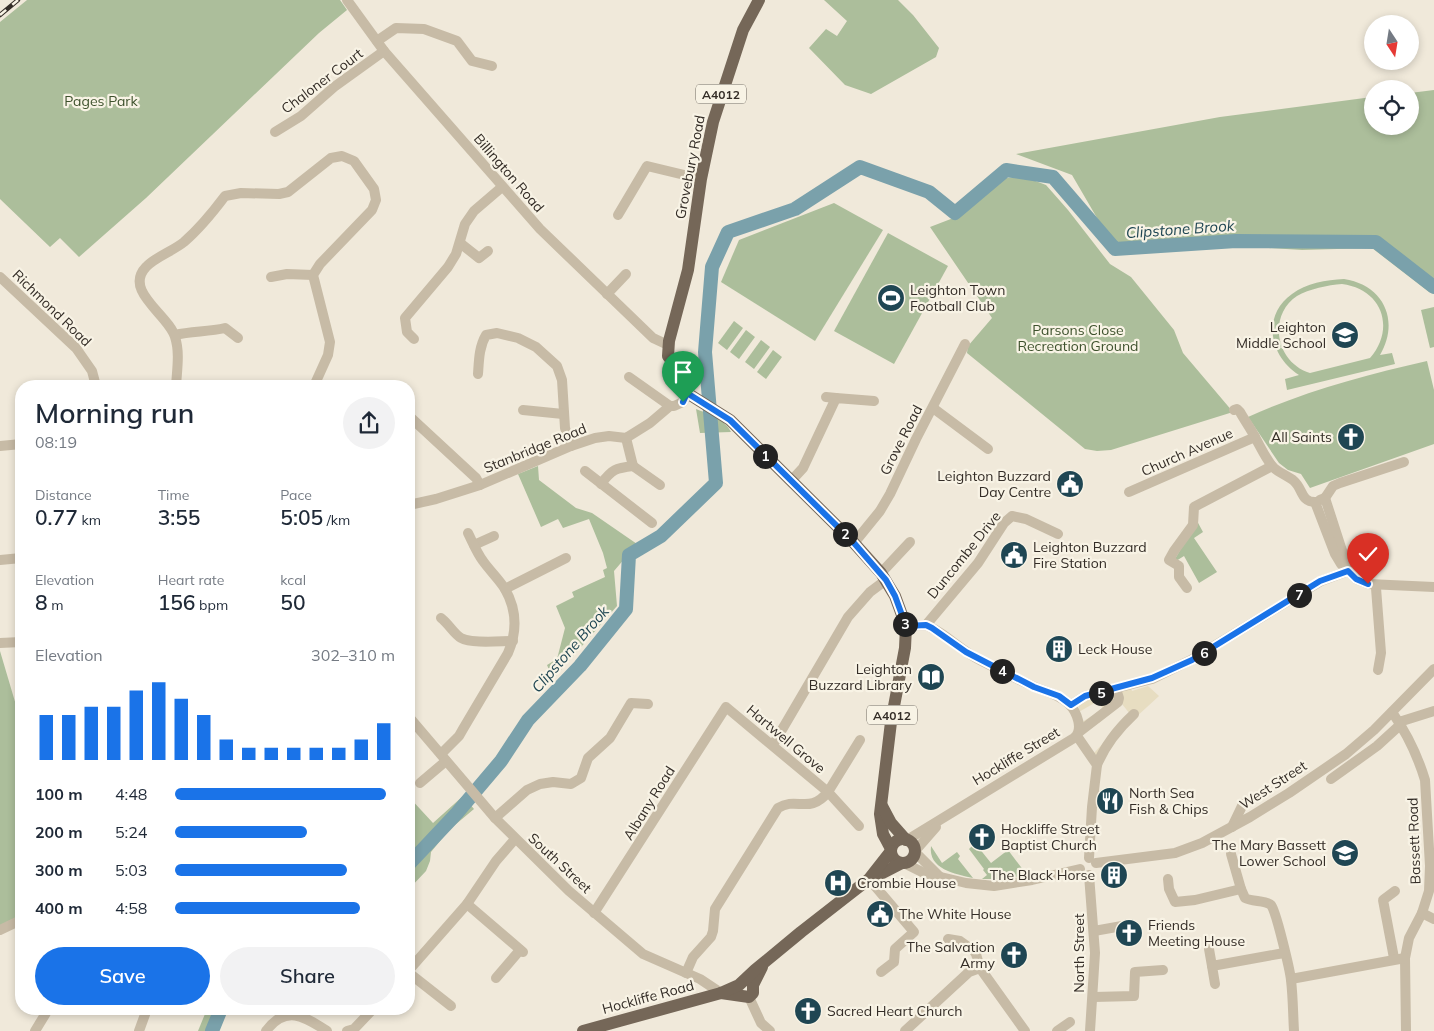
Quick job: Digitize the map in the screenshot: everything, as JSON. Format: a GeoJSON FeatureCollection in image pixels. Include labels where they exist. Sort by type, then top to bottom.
{"type":"FeatureCollection","features":[{"type":"Feature","properties":{"kind":"main road","name":"Grovebury Road"},"geometry":{"type":"LineString","coordinates":[[668,345],[688,270],[701,179],[713,122],[742,30],[759,0]]}},
{"type":"Feature","properties":{"kind":"main road"},"geometry":{"type":"LineString","coordinates":[[668,345],[668,356],[681,373],[692,396]]}},
{"type":"Feature","properties":{"kind":"main road","name":"A4012"},"geometry":{"type":"LineString","coordinates":[[692,396],[730,420],[854,543],[883,576],[895,596],[906,626],[902,667],[891,722],[880,814],[883,834],[891,850]]}},
{"type":"Feature","properties":{"kind":"main road"},"geometry":{"type":"LineString","coordinates":[[745,989],[764,964],[869,880],[910,861],[915,852],[913,844],[891,823],[882,806]]}},
{"type":"Feature","properties":{"kind":"main road"},"geometry":{"type":"LineString","coordinates":[[869,880],[892,846],[898,840],[907,840]]}},
{"type":"Feature","properties":{"kind":"main road"},"geometry":{"type":"LineString","coordinates":[[891,850],[893,858],[903,863]]}},
{"type":"Feature","properties":{"kind":"main road","name":"Hockliffe Road"},"geometry":{"type":"LineString","coordinates":[[583,1031],[721,993],[745,989]]}},
{"type":"Feature","properties":{"kind":"street","name":"Billington Road"},"geometry":{"type":"LineString","coordinates":[[347,0],[384,51],[540,229],[653,338],[668,345]]}},
{"type":"Feature","properties":{"kind":"street"},"geometry":{"type":"LineString","coordinates":[[377,41],[396,28],[424,29],[457,42],[472,60],[492,66]]}},
{"type":"Feature","properties":{"kind":"street","name":"Chaloner Court"},"geometry":{"type":"LineString","coordinates":[[276,132],[301,116],[334,88],[384,51]]}},
{"type":"Feature","properties":{"kind":"street"},"geometry":{"type":"LineString","coordinates":[[176,380],[178,347],[175,335],[169,324],[142,294],[140,280],[145,267],[184,242],[225,196],[241,193],[279,194],[288,192],[331,158],[342,156],[354,161],[374,189],[376,200],[372,210],[320,264],[313,275],[330,342],[328,355],[317,380]]}},
{"type":"Feature","properties":{"kind":"street"},"geometry":{"type":"LineString","coordinates":[[618,215],[647,166],[701,179]]}},
{"type":"Feature","properties":{"kind":"street"},"geometry":{"type":"LineString","coordinates":[[414,339],[407,332],[405,318],[448,268],[456,254],[465,224],[474,211],[502,187]]}},
{"type":"Feature","properties":{"kind":"street"},"geometry":{"type":"LineString","coordinates":[[460,243],[479,258],[488,251]]}},
{"type":"Feature","properties":{"kind":"street"},"geometry":{"type":"LineString","coordinates":[[271,277],[287,274],[313,275]]}},
{"type":"Feature","properties":{"kind":"street"},"geometry":{"type":"LineString","coordinates":[[607,294],[626,274]]}},
{"type":"Feature","properties":{"kind":"street","name":"Richmond Road"},"geometry":{"type":"LineString","coordinates":[[0,277],[76,348],[92,371],[94,380]]}},
{"type":"Feature","properties":{"kind":"street"},"geometry":{"type":"LineString","coordinates":[[175,335],[193,331],[208,332],[225,328],[238,338]]}},
{"type":"Feature","properties":{"kind":"street"},"geometry":{"type":"LineString","coordinates":[[478,374],[478,358],[486,335],[497,333],[518,338],[536,347],[557,366],[562,380],[563,414],[571,446]]}},
{"type":"Feature","properties":{"kind":"street","name":"Grove Road"},"geometry":{"type":"LineString","coordinates":[[854,543],[885,503],[965,344]]}},
{"type":"Feature","properties":{"kind":"street"},"geometry":{"type":"LineString","coordinates":[[629,378],[670,406]]}},
{"type":"Feature","properties":{"kind":"street"},"geometry":{"type":"LineString","coordinates":[[660,485],[633,466],[626,438],[650,423],[670,406],[683,402],[692,396]]}},
{"type":"Feature","properties":{"kind":"street"},"geometry":{"type":"LineString","coordinates":[[791,482],[803,468],[831,397],[874,401]]}},
{"type":"Feature","properties":{"kind":"street"},"geometry":{"type":"LineString","coordinates":[[933,408],[988,450]]}},
{"type":"Feature","properties":{"kind":"street"},"geometry":{"type":"LineString","coordinates":[[1234,410],[1237,409],[1240,412],[1272,466],[1295,482],[1305,499],[1310,502],[1320,500],[1333,486],[1340,483],[1404,462]]}},
{"type":"Feature","properties":{"kind":"street"},"geometry":{"type":"LineString","coordinates":[[523,410],[563,414]]}},
{"type":"Feature","properties":{"kind":"street"},"geometry":{"type":"LineString","coordinates":[[415,422],[476,478],[480,485]]}},
{"type":"Feature","properties":{"kind":"street","name":"Stanbridge Road"},"geometry":{"type":"LineString","coordinates":[[415,503],[436,499],[480,485],[571,446],[596,438],[609,436],[626,438]]}},
{"type":"Feature","properties":{"kind":"street","name":"Church Avenue"},"geometry":{"type":"LineString","coordinates":[[1129,492],[1255,437]]}},
{"type":"Feature","properties":{"kind":"street"},"geometry":{"type":"LineString","coordinates":[[0,446],[15,445]]}},
{"type":"Feature","properties":{"kind":"street"},"geometry":{"type":"LineString","coordinates":[[601,484],[610,472],[618,468],[633,466]]}},
{"type":"Feature","properties":{"kind":"street"},"geometry":{"type":"LineString","coordinates":[[1187,588],[1179,576],[1179,566],[1170,560],[1174,551],[1193,525],[1194,507],[1272,466]]}},
{"type":"Feature","properties":{"kind":"street"},"geometry":{"type":"LineString","coordinates":[[585,472],[652,523]]}},
{"type":"Feature","properties":{"kind":"street"},"geometry":{"type":"LineString","coordinates":[[1320,500],[1335,554],[1341,564],[1356,579],[1368,584],[1434,587]]}},
{"type":"Feature","properties":{"kind":"street","name":"Duncombe Drive"},"geometry":{"type":"LineString","coordinates":[[926,625],[978,563],[1004,523],[1012,516],[1026,519],[1058,534]]}},
{"type":"Feature","properties":{"kind":"street"},"geometry":{"type":"LineString","coordinates":[[420,783],[459,736],[508,653],[516,630],[513,608],[505,588],[482,560],[468,534]]}},
{"type":"Feature","properties":{"kind":"street"},"geometry":{"type":"LineString","coordinates":[[474,545],[494,536]]}},
{"type":"Feature","properties":{"kind":"street"},"geometry":{"type":"LineString","coordinates":[[773,746],[848,617],[910,542]]}},
{"type":"Feature","properties":{"kind":"street"},"geometry":{"type":"LineString","coordinates":[[505,588],[566,558]]}},
{"type":"Feature","properties":{"kind":"street"},"geometry":{"type":"LineString","coordinates":[[0,560],[15,559]]}},
{"type":"Feature","properties":{"kind":"street"},"geometry":{"type":"LineString","coordinates":[[906,626],[926,625],[966,652],[1059,696],[1071,705],[1085,696],[1152,678],[1192,660],[1320,581],[1348,571]]}},
{"type":"Feature","properties":{"kind":"street"},"geometry":{"type":"LineString","coordinates":[[1376,588],[1381,653],[1378,670]]}},
{"type":"Feature","properties":{"kind":"street"},"geometry":{"type":"LineString","coordinates":[[441,618],[450,625],[459,637],[467,641],[513,641]]}},
{"type":"Feature","properties":{"kind":"street"},"geometry":{"type":"LineString","coordinates":[[0,643],[15,642]]}},
{"type":"Feature","properties":{"kind":"street","name":"West Street"},"geometry":{"type":"LineString","coordinates":[[1331,779],[1377,746],[1434,669]]}},
{"type":"Feature","properties":{"kind":"street"},"geometry":{"type":"LineString","coordinates":[[1097,765],[1084,747],[1078,734],[1118,702],[1119,698],[1116,689]]}},
{"type":"Feature","properties":{"kind":"street"},"geometry":{"type":"LineString","coordinates":[[495,818],[527,790],[540,784],[553,782],[571,784],[580,778],[588,758],[610,738],[631,703],[648,704]]}},
{"type":"Feature","properties":{"kind":"street","name":"Hockliffe Street"},"geometry":{"type":"LineString","coordinates":[[907,840],[1050,754],[1078,734],[1079,724],[1071,705]]}},
{"type":"Feature","properties":{"kind":"street","name":"Hartwell Grove"},"geometry":{"type":"LineString","coordinates":[[726,707],[828,792],[860,740]]}},
{"type":"Feature","properties":{"kind":"street","name":"Albany Road"},"geometry":{"type":"LineString","coordinates":[[594,914],[726,707]]}},
{"type":"Feature","properties":{"kind":"street"},"geometry":{"type":"LineString","coordinates":[[1397,720],[1434,711]]}},
{"type":"Feature","properties":{"kind":"street"},"geometry":{"type":"LineString","coordinates":[[1095,861],[1081,861],[1080,869],[1082,873],[1089,875],[1095,871],[1095,861],[1090,842],[1092,802],[1097,765],[1110,740],[1134,714]]}},
{"type":"Feature","properties":{"kind":"street","name":"West Street"},"geometry":{"type":"LineString","coordinates":[[1095,861],[1175,853],[1202,843],[1289,793],[1397,720]]}},
{"type":"Feature","properties":{"kind":"street","name":"Bassett Road"},"geometry":{"type":"LineString","coordinates":[[1397,720],[1425,780],[1430,866],[1429,891],[1422,913],[1409,938],[1405,958],[1406,1031]]}},
{"type":"Feature","properties":{"kind":"street","name":"South Street"},"geometry":{"type":"LineString","coordinates":[[415,724],[495,818],[594,914],[643,954],[700,979],[721,993]]}},
{"type":"Feature","properties":{"kind":"street"},"geometry":{"type":"LineString","coordinates":[[686,973],[693,958],[711,937],[715,909],[775,810],[784,805],[814,804],[820,801],[828,792],[859,826]]}},
{"type":"Feature","properties":{"kind":"street"},"geometry":{"type":"LineString","coordinates":[[1232,827],[1242,804]]}},
{"type":"Feature","properties":{"kind":"street","name":"Hockliffe Street"},"geometry":{"type":"LineString","coordinates":[[915,852],[943,819]]}},
{"type":"Feature","properties":{"kind":"street"},"geometry":{"type":"LineString","coordinates":[[415,965],[467,904],[496,861],[515,839]]}},
{"type":"Feature","properties":{"kind":"street"},"geometry":{"type":"LineString","coordinates":[[915,852],[940,877]]}},
{"type":"Feature","properties":{"kind":"street"},"geometry":{"type":"LineString","coordinates":[[1231,854],[1245,898],[1253,902],[1265,902],[1274,911],[1291,979],[1294,1031]]}},
{"type":"Feature","properties":{"kind":"street"},"geometry":{"type":"LineString","coordinates":[[903,863],[924,874],[983,886],[1024,882],[1080,869]]}},
{"type":"Feature","properties":{"kind":"street","name":"North Street"},"geometry":{"type":"LineString","coordinates":[[1089,875],[1096,953],[1090,1031]]}},
{"type":"Feature","properties":{"kind":"street"},"geometry":{"type":"LineString","coordinates":[[1168,879],[1169,889],[1175,902],[1195,900],[1241,889]]}},
{"type":"Feature","properties":{"kind":"street"},"geometry":{"type":"LineString","coordinates":[[869,880],[914,932],[895,949],[894,962],[881,972]]}},
{"type":"Feature","properties":{"kind":"street"},"geometry":{"type":"LineString","coordinates":[[1394,958],[1383,900],[1395,891]]}},
{"type":"Feature","properties":{"kind":"street"},"geometry":{"type":"LineString","coordinates":[[467,904],[522,951],[496,978]]}},
{"type":"Feature","properties":{"kind":"street"},"geometry":{"type":"LineString","coordinates":[[1422,913],[1434,920]]}},
{"type":"Feature","properties":{"kind":"street"},"geometry":{"type":"LineString","coordinates":[[0,930],[15,923]]}},
{"type":"Feature","properties":{"kind":"street"},"geometry":{"type":"LineString","coordinates":[[1094,931],[1122,926]]}},
{"type":"Feature","properties":{"kind":"street"},"geometry":{"type":"LineString","coordinates":[[948,939],[960,941],[974,951],[980,968],[1025,1031]]}},
{"type":"Feature","properties":{"kind":"street"},"geometry":{"type":"LineString","coordinates":[[1209,949],[1215,984]]}},
{"type":"Feature","properties":{"kind":"street"},"geometry":{"type":"LineString","coordinates":[[1212,966],[1284,953]]}},
{"type":"Feature","properties":{"kind":"street"},"geometry":{"type":"LineString","coordinates":[[1291,979],[1394,958],[1405,958]]}},
{"type":"Feature","properties":{"kind":"street"},"geometry":{"type":"LineString","coordinates":[[905,1031],[970,972],[980,968]]}},
{"type":"Feature","properties":{"kind":"street"},"geometry":{"type":"LineString","coordinates":[[1092,1003],[1134,996],[1135,972],[1163,970]]}},
{"type":"Feature","properties":{"kind":"street"},"geometry":{"type":"LineString","coordinates":[[415,977],[451,1006]]}},
{"type":"Feature","properties":{"kind":"street"},"geometry":{"type":"LineString","coordinates":[[745,989],[761,1023],[770,1031]]}},
{"type":"Feature","properties":{"kind":"street"},"geometry":{"type":"LineString","coordinates":[[35,1031],[44,1015]]}},
{"type":"Feature","properties":{"kind":"street"},"geometry":{"type":"LineString","coordinates":[[139,1031],[145,1015]]}},
{"type":"Feature","properties":{"kind":"street"},"geometry":{"type":"LineString","coordinates":[[266,1031],[282,1017],[290,1015]]}},
{"type":"Feature","properties":{"kind":"street"},"geometry":{"type":"LineString","coordinates":[[311,1015],[327,1031]]}},
{"type":"Feature","properties":{"kind":"street"},"geometry":{"type":"LineString","coordinates":[[347,1031],[354,1028],[367,1015]]}},
{"type":"Feature","properties":{"kind":"street"},"geometry":{"type":"LineString","coordinates":[[1058,1031],[1070,1022]]}},
{"type":"Feature","properties":{"kind":"green space","name":"Pages Park"},"geometry":{"type":"Polygon","coordinates":[[[27,0],[340,0],[347,10],[319,33],[146,198],[79,257],[60,238],[50,247],[0,199],[0,22],[27,0]]]}},
{"type":"Feature","properties":{"kind":"green space"},"geometry":{"type":"Polygon","coordinates":[[[824,0],[898,0],[913,15],[939,48],[936,57],[871,94],[845,85],[809,48],[826,29],[837,36],[847,21],[824,0]]]}},
{"type":"Feature","properties":{"kind":"green space"},"geometry":{"type":"Polygon","coordinates":[[[1434,90],[1434,294],[1372,248],[1302,250],[1237,246],[1118,254],[1072,175],[1016,154],[1220,117],[1364,98],[1364,135],[1419,135],[1419,92],[1434,90]]]}},
{"type":"Feature","properties":{"kind":"green space","name":"Parsons Close Recreation Ground"},"geometry":{"type":"Polygon","coordinates":[[[1025,177],[1046,185],[1110,264],[1131,277],[1174,330],[1183,353],[1233,412],[1111,450],[1097,451],[1085,449],[967,353],[968,346],[992,318],[930,227],[956,217],[1004,178],[1025,177]]]}},
{"type":"Feature","properties":{"kind":"green space"},"geometry":{"type":"Polygon","coordinates":[[[834,203],[883,230],[815,341],[721,282],[739,240],[834,203]]]}},
{"type":"Feature","properties":{"kind":"green space","name":"Leighton Town Football Club"},"geometry":{"type":"Polygon","coordinates":[[[888,233],[948,266],[894,364],[834,331],[888,233]]]}},
{"type":"Feature","properties":{"kind":"green space"},"geometry":{"type":"Polygon","coordinates":[[[1344,279],[1369,289],[1384,306],[1388,318],[1388,330],[1386,342],[1380,355],[1392,353],[1395,364],[1287,390],[1285,379],[1299,375],[1281,358],[1276,347],[1273,325],[1276,313],[1282,303],[1304,287],[1323,281],[1344,279]],[[1342,284],[1307,291],[1297,296],[1288,305],[1282,315],[1279,327],[1280,338],[1283,350],[1289,360],[1298,368],[1310,373],[1370,358],[1378,346],[1382,334],[1381,312],[1367,293],[1356,287],[1342,284]]]}},
{"type":"Feature","properties":{"kind":"green space"},"geometry":{"type":"Polygon","coordinates":[[[1434,307],[1434,347],[1430,348],[1421,310],[1434,307]]]}},
{"type":"Feature","properties":{"kind":"green space"},"geometry":{"type":"Polygon","coordinates":[[[734,321],[743,328],[727,350],[718,343],[734,321]]]}},
{"type":"Feature","properties":{"kind":"green space"},"geometry":{"type":"Polygon","coordinates":[[[746,330],[755,337],[739,359],[730,352],[746,330]]]}},
{"type":"Feature","properties":{"kind":"green space"},"geometry":{"type":"Polygon","coordinates":[[[761,340],[770,347],[754,369],[745,362],[761,340]]]}},
{"type":"Feature","properties":{"kind":"green space"},"geometry":{"type":"Polygon","coordinates":[[[773,350],[782,357],[766,379],[757,372],[773,350]]]}},
{"type":"Feature","properties":{"kind":"green space"},"geometry":{"type":"Polygon","coordinates":[[[1427,361],[1434,390],[1434,444],[1310,488],[1301,474],[1288,470],[1279,463],[1248,417],[1336,384],[1427,361]]]}},
{"type":"Feature","properties":{"kind":"green space"},"geometry":{"type":"Polygon","coordinates":[[[696,409],[721,420],[731,432],[700,433],[696,409]]]}},
{"type":"Feature","properties":{"kind":"green space"},"geometry":{"type":"Polygon","coordinates":[[[538,466],[539,480],[576,508],[592,513],[637,544],[614,571],[617,606],[553,679],[547,665],[557,659],[565,628],[556,606],[574,597],[572,592],[605,577],[603,570],[607,568],[589,519],[563,528],[558,519],[541,527],[518,474],[538,466]]]}},
{"type":"Feature","properties":{"kind":"green space"},"geometry":{"type":"Polygon","coordinates":[[[1197,521],[1203,532],[1194,538],[1217,572],[1199,583],[1184,556],[1176,561],[1175,559],[1197,521]]]}},
{"type":"Feature","properties":{"kind":"green space"},"geometry":{"type":"Polygon","coordinates":[[[0,651],[15,702],[15,918],[0,928],[0,651]]]}},
{"type":"Feature","properties":{"kind":"green space"},"geometry":{"type":"Polygon","coordinates":[[[463,796],[474,809],[449,830],[431,852],[426,871],[415,883],[415,804],[433,823],[463,796]]]}},
{"type":"Feature","properties":{"kind":"green space"},"geometry":{"type":"Polygon","coordinates":[[[975,843],[991,863],[1008,850],[1027,875],[1003,879],[982,879],[987,875],[969,849],[975,843]]]}},
{"type":"Feature","properties":{"kind":"green space"},"geometry":{"type":"Polygon","coordinates":[[[931,846],[942,863],[957,852],[960,856],[958,859],[973,878],[958,875],[938,865],[931,854],[931,846]]]}},
{"type":"Feature","properties":{"kind":"green space"},"geometry":{"type":"Polygon","coordinates":[[[205,1015],[224,1015],[217,1031],[198,1031],[205,1015]]]}},
{"type":"Feature","properties":{"kind":"shaded area"},"geometry":{"type":"Polygon","coordinates":[[[1148,686],[1159,696],[1098,756],[1094,753],[1130,714],[1122,704],[1099,723],[1082,722],[1103,709],[1098,701],[1077,713],[1079,706],[1086,700],[1121,694],[1121,691],[1131,688],[1132,691],[1148,686]]]}},
{"type":"Feature","properties":{"kind":"waterway","name":"Clipstone Brook"},"geometry":{"type":"LineString","coordinates":[[415,858],[457,813],[501,761],[528,720],[580,666],[626,609],[629,555],[661,536],[716,483],[705,352],[712,267],[728,232],[795,209],[860,167],[929,192],[955,213],[1006,170],[1053,177],[1115,249],[1236,241],[1376,242],[1434,287]]}},
{"type":"Feature","properties":{"kind":"waterway","name":"Clipstone Brook"},"geometry":{"type":"LineString","coordinates":[[212,1031],[219,1015]]}},
{"type":"Feature","properties":{"kind":"railway"},"geometry":{"type":"LineString","coordinates":[[0,15],[18,0]]}},
{"type":"Feature","properties":{"kind":"place","name":"Leighton Town Football Club"},"geometry":{"type":"Point","coordinates":[891,298]}},
{"type":"Feature","properties":{"kind":"place","name":"Leighton Middle School"},"geometry":{"type":"Point","coordinates":[1345,335]}},
{"type":"Feature","properties":{"kind":"place","name":"All Saints"},"geometry":{"type":"Point","coordinates":[1351,437]}},
{"type":"Feature","properties":{"kind":"place","name":"Leighton Buzzard Day Centre"},"geometry":{"type":"Point","coordinates":[1070,484]}},
{"type":"Feature","properties":{"kind":"place","name":"Leighton Buzzard Fire Station"},"geometry":{"type":"Point","coordinates":[1014,555]}},
{"type":"Feature","properties":{"kind":"place","name":"Leck House"},"geometry":{"type":"Point","coordinates":[1059,649]}},
{"type":"Feature","properties":{"kind":"place","name":"Leighton Buzzard Library"},"geometry":{"type":"Point","coordinates":[931,677]}},
{"type":"Feature","properties":{"kind":"place","name":"North Sea Fish & Chips"},"geometry":{"type":"Point","coordinates":[1110,801]}},
{"type":"Feature","properties":{"kind":"place","name":"Hockliffe Street Baptist Church"},"geometry":{"type":"Point","coordinates":[982,837]}},
{"type":"Feature","properties":{"kind":"place","name":"The Mary Bassett Lower School"},"geometry":{"type":"Point","coordinates":[1345,853]}},
{"type":"Feature","properties":{"kind":"place","name":"The Black Horse"},"geometry":{"type":"Point","coordinates":[1114,875]}},
{"type":"Feature","properties":{"kind":"place","name":"Crombie House"},"geometry":{"type":"Point","coordinates":[838,883]}},
{"type":"Feature","properties":{"kind":"place","name":"The White House"},"geometry":{"type":"Point","coordinates":[880,914]}},
{"type":"Feature","properties":{"kind":"place","name":"Friends Meeting House"},"geometry":{"type":"Point","coordinates":[1129,933]}},
{"type":"Feature","properties":{"kind":"place","name":"The Salvation Army"},"geometry":{"type":"Point","coordinates":[1014,955]}},
{"type":"Feature","properties":{"kind":"place","name":"Sacred Heart Church"},"geometry":{"type":"Point","coordinates":[808,1011]}},
{"type":"Feature","properties":{"kind":"route"},"geometry":{"type":"LineString","coordinates":[[683,402],[687,393],[730,420],[747,439],[830,518],[886,580],[895,596],[906,626],[926,625],[966,652],[1034,687],[1059,696],[1071,705],[1085,696],[1152,678],[1192,660],[1320,581],[1348,571],[1356,579],[1368,584]]}}]}
